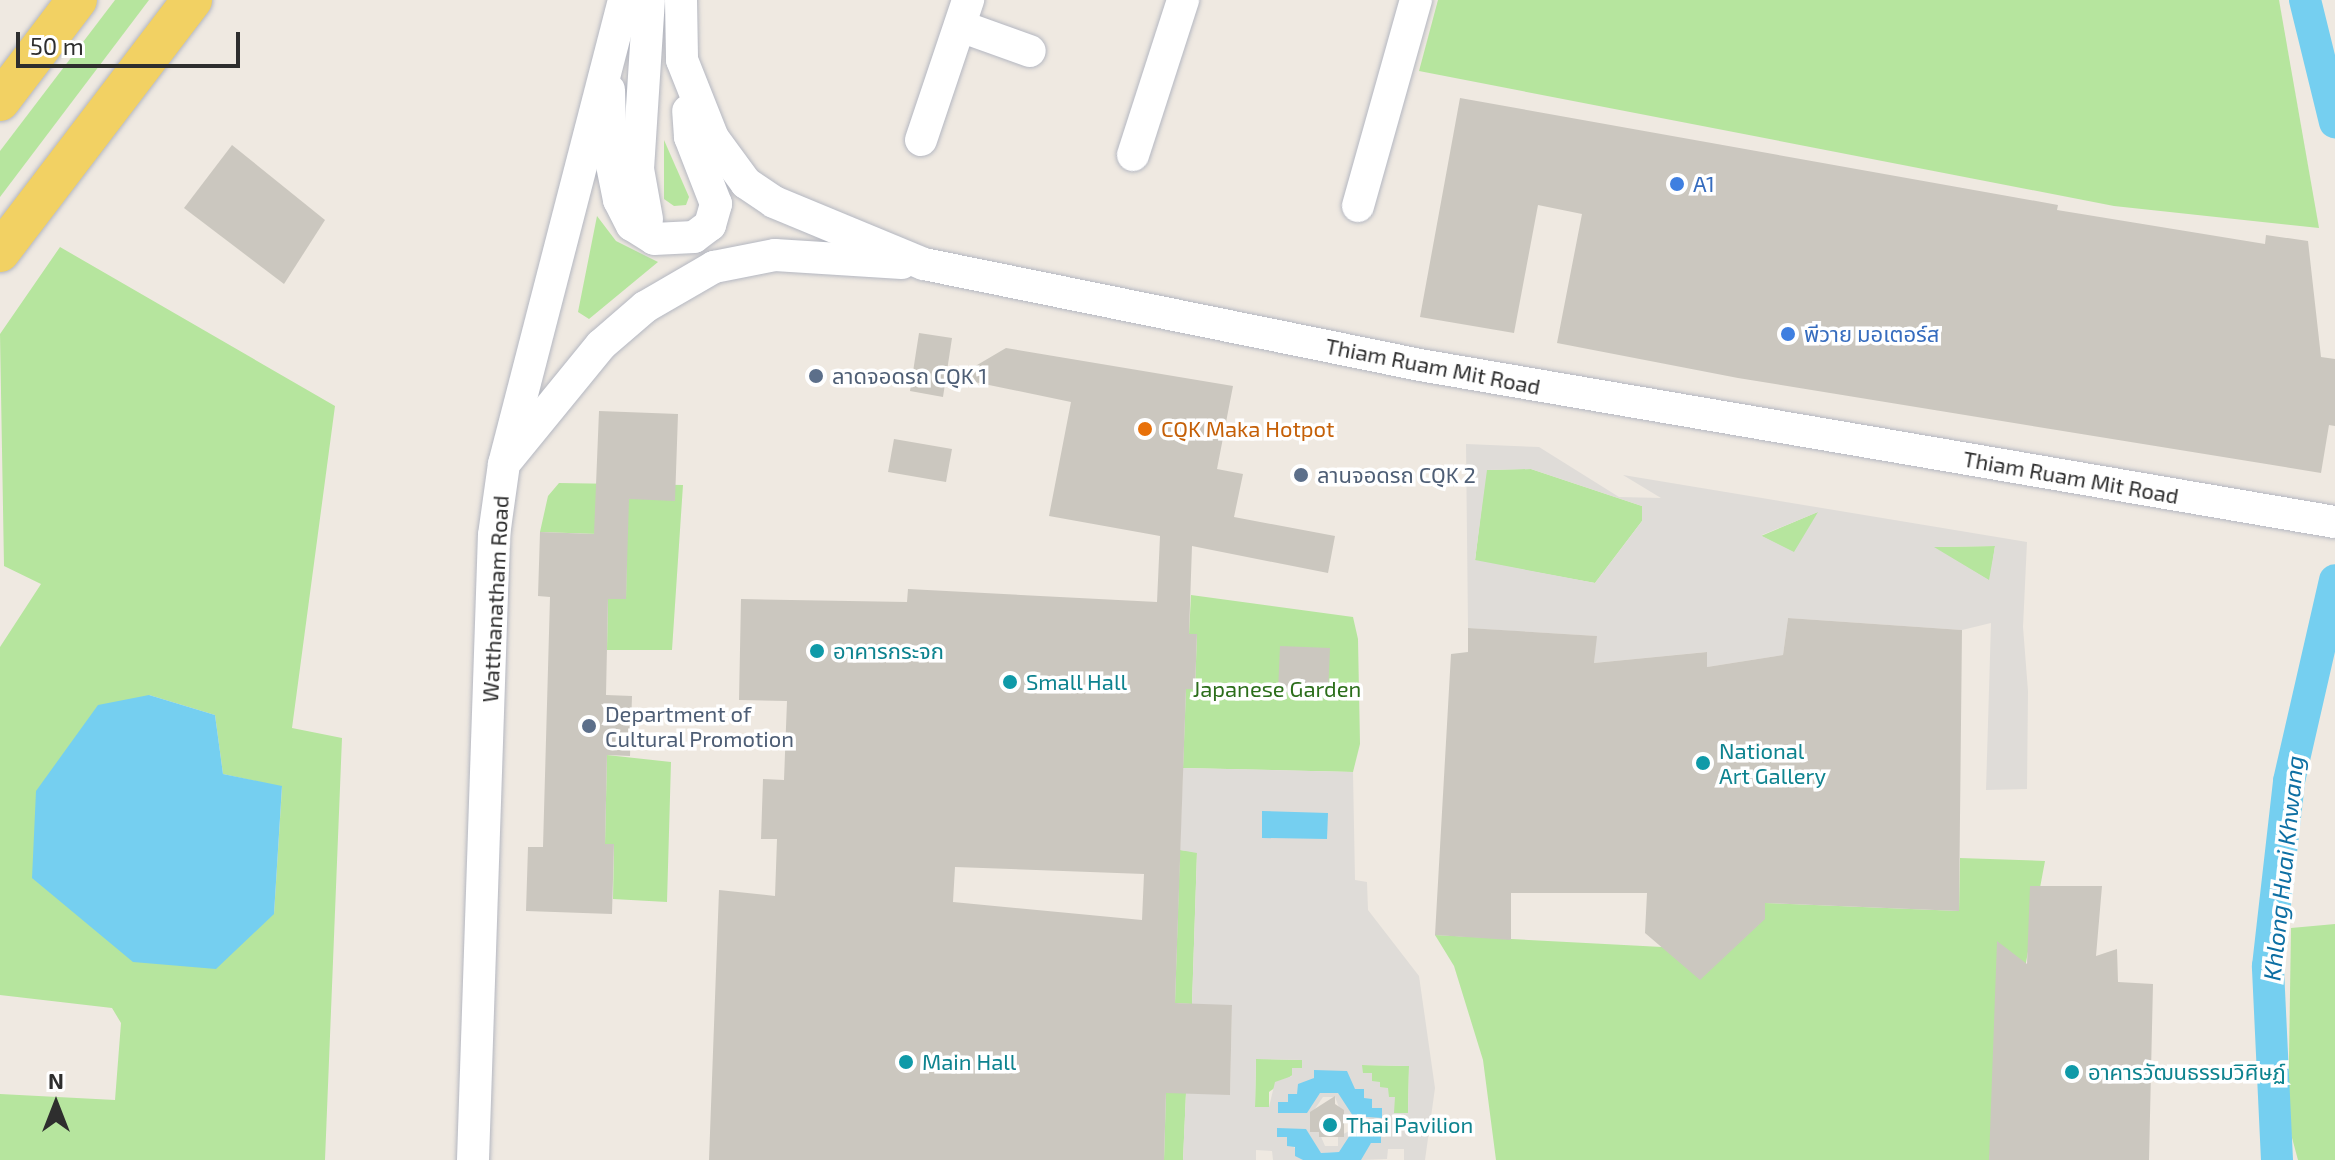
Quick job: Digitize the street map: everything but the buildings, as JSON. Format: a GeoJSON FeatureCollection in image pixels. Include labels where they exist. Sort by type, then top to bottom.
{"type":"FeatureCollection","features":[{"type":"Feature","properties":{"kind":"main road"},"geometry":{"type":"LineString","coordinates":[[0,101],[77,0]]}},
{"type":"Feature","properties":{"kind":"main road"},"geometry":{"type":"LineString","coordinates":[[0,252],[192,0]]}},
{"type":"Feature","properties":{"kind":"street"},"geometry":{"type":"LineString","coordinates":[[624,0],[608,52],[611,160],[619,200],[632,225],[654,239],[673,241],[694,237],[710,225],[716,204],[690,137],[682,60]]}},
{"type":"Feature","properties":{"kind":"street"},"geometry":{"type":"LineString","coordinates":[[649,0],[638,191],[642,213],[655,232],[673,241]]}},
{"type":"Feature","properties":{"kind":"street","name":"Thiam Ruam Mit Road"},"geometry":{"type":"LineString","coordinates":[[681,0],[682,60],[713,138],[746,183],[774,202],[924,264],[1420,365],[2321,520]]}},
{"type":"Feature","properties":{"kind":"street"},"geometry":{"type":"LineString","coordinates":[[1133,155],[1183,0]]}},
{"type":"Feature","properties":{"kind":"street"},"geometry":{"type":"LineString","coordinates":[[1358,206],[1416,0]]}},
{"type":"Feature","properties":{"kind":"street"},"geometry":{"type":"LineString","coordinates":[[921,140],[964,13],[1030,51]]}},
{"type":"Feature","properties":{"kind":"street","name":"Watthanatham Road"},"geometry":{"type":"LineString","coordinates":[[473,1160],[494,535],[504,464],[608,52]]}},
{"type":"Feature","properties":{"kind":"street"},"geometry":{"type":"LineString","coordinates":[[504,464],[601,345],[645,307],[714,267],[775,255],[924,264]]}},
{"type":"Feature","properties":{"kind":"green space"},"geometry":{"type":"Polygon","coordinates":[[[115,0],[149,0],[0,197],[0,151],[115,0]]]}},
{"type":"Feature","properties":{"kind":"green space"},"geometry":{"type":"Polygon","coordinates":[[[1438,0],[2279,0],[2319,228],[2114,206],[1419,71],[1438,0]]]}},
{"type":"Feature","properties":{"kind":"green space"},"geometry":{"type":"Polygon","coordinates":[[[664,140],[689,197],[686,205],[674,206],[664,199],[664,140]]]}},
{"type":"Feature","properties":{"kind":"green space"},"geometry":{"type":"Polygon","coordinates":[[[597,216],[616,241],[658,262],[589,319],[578,312],[597,216]]]}},
{"type":"Feature","properties":{"kind":"green space"},"geometry":{"type":"Polygon","coordinates":[[[60,247],[335,406],[292,728],[342,738],[325,1160],[0,1160],[0,1094],[115,1100],[121,1023],[112,1008],[0,995],[0,647],[41,584],[4,566],[0,334],[60,247]],[[149,695],[274,914],[282,787],[223,774],[215,715],[149,695]]]}},
{"type":"Feature","properties":{"kind":"green space"},"geometry":{"type":"Polygon","coordinates":[[[1531,469],[1642,506],[1642,521],[1595,583],[1475,561],[1486,470],[1531,469]]]}},
{"type":"Feature","properties":{"kind":"green space"},"geometry":{"type":"Polygon","coordinates":[[[559,483],[683,485],[672,650],[607,650],[608,599],[626,599],[627,535],[540,532],[548,496],[559,483]]]}},
{"type":"Feature","properties":{"kind":"green space"},"geometry":{"type":"Polygon","coordinates":[[[1820,511],[1794,553],[1761,536],[1820,511]]]}},
{"type":"Feature","properties":{"kind":"green space"},"geometry":{"type":"Polygon","coordinates":[[[1995,546],[1990,581],[1932,547],[1995,546]]]}},
{"type":"Feature","properties":{"kind":"green space","name":"Japanese Garden"},"geometry":{"type":"Polygon","coordinates":[[[1191,595],[1353,617],[1358,639],[1360,744],[1353,772],[1183,768],[1186,689],[1195,689],[1197,634],[1189,634],[1191,595]]]}},
{"type":"Feature","properties":{"kind":"green space"},"geometry":{"type":"Polygon","coordinates":[[[607,755],[671,762],[667,902],[613,899],[614,844],[605,844],[607,755]]]}},
{"type":"Feature","properties":{"kind":"green space"},"geometry":{"type":"Polygon","coordinates":[[[1180,850],[1197,852],[1192,1004],[1175,1003],[1180,850]]]}},
{"type":"Feature","properties":{"kind":"green space"},"geometry":{"type":"Polygon","coordinates":[[[1960,858],[2045,861],[1989,1160],[1496,1160],[1483,1060],[1454,966],[1435,935],[1662,947],[1765,903],[1959,911],[1960,858]]]}},
{"type":"Feature","properties":{"kind":"green space"},"geometry":{"type":"Polygon","coordinates":[[[2335,924],[2335,1160],[2298,1160],[2288,1123],[2291,928],[2335,924]]]}},
{"type":"Feature","properties":{"kind":"green space"},"geometry":{"type":"Polygon","coordinates":[[[1256,1059],[1302,1060],[1302,1068],[1269,1092],[1269,1107],[1255,1107],[1256,1059]]]}},
{"type":"Feature","properties":{"kind":"green space"},"geometry":{"type":"Polygon","coordinates":[[[1362,1065],[1409,1066],[1408,1113],[1394,1113],[1388,1097],[1362,1073],[1362,1065]]]}},
{"type":"Feature","properties":{"kind":"green space"},"geometry":{"type":"Polygon","coordinates":[[[1166,1093],[1186,1093],[1183,1160],[1164,1160],[1166,1093]]]}},
{"type":"Feature","properties":{"kind":"shaded area"},"geometry":{"type":"Polygon","coordinates":[[[1466,444],[1539,447],[1619,497],[1661,498],[1623,475],[2027,542],[2023,627],[2028,691],[2027,789],[1986,790],[1991,623],[1962,630],[1788,618],[1783,655],[1707,667],[1706,652],[1594,663],[1596,636],[1468,628],[1466,444]],[[1531,469],[1487,470],[1475,560],[1595,583],[1642,521],[1642,506],[1531,469]],[[1818,512],[1762,535],[1794,552],[1818,512]],[[1995,546],[1934,547],[1989,580],[1995,546]]]}},
{"type":"Feature","properties":{"kind":"shaded area"},"geometry":{"type":"Polygon","coordinates":[[[1183,768],[1353,772],[1355,880],[1367,882],[1368,910],[1419,976],[1435,1088],[1425,1160],[1404,1160],[1404,1149],[1388,1149],[1387,1159],[1361,1160],[1362,1152],[1381,1133],[1340,1152],[1321,1153],[1287,1137],[1303,1160],[1273,1160],[1272,1151],[1256,1150],[1256,1160],[1183,1160],[1186,1093],[1230,1094],[1232,1006],[1192,1004],[1197,853],[1180,850],[1183,768]],[[1256,1059],[1255,1107],[1269,1107],[1275,1082],[1292,1076],[1292,1068],[1302,1068],[1302,1060],[1256,1059]],[[1362,1065],[1363,1073],[1372,1073],[1372,1081],[1380,1082],[1380,1087],[1388,1088],[1389,1097],[1395,1097],[1394,1113],[1408,1113],[1409,1066],[1362,1065]],[[1347,1072],[1314,1078],[1288,1102],[1279,1102],[1279,1112],[1319,1093],[1338,1093],[1372,1108],[1347,1081],[1347,1072]],[[1323,1097],[1310,1116],[1310,1132],[1319,1132],[1325,1146],[1338,1146],[1338,1137],[1349,1131],[1349,1120],[1344,1120],[1335,1097],[1323,1097]]]}},
{"type":"Feature","properties":{"kind":"water"},"geometry":{"type":"Polygon","coordinates":[[[149,695],[215,715],[223,774],[282,786],[274,914],[216,969],[133,962],[32,878],[36,791],[98,705],[149,695]]]}},
{"type":"Feature","properties":{"kind":"water"},"geometry":{"type":"Polygon","coordinates":[[[1262,811],[1328,813],[1327,839],[1262,838],[1262,811]]]}},
{"type":"Feature","properties":{"kind":"water"},"geometry":{"type":"Polygon","coordinates":[[[1314,1070],[1347,1071],[1355,1089],[1364,1089],[1364,1098],[1372,1099],[1372,1108],[1382,1108],[1382,1118],[1353,1116],[1338,1093],[1320,1093],[1307,1113],[1278,1113],[1278,1102],[1288,1102],[1288,1094],[1297,1094],[1298,1084],[1314,1078],[1314,1070]]]}},
{"type":"Feature","properties":{"kind":"water"},"geometry":{"type":"Polygon","coordinates":[[[1277,1128],[1306,1129],[1321,1153],[1339,1152],[1352,1132],[1381,1133],[1381,1143],[1371,1143],[1361,1160],[1303,1160],[1295,1156],[1295,1147],[1287,1146],[1287,1137],[1277,1137],[1277,1128]]]}},
{"type":"Feature","properties":{"kind":"waterway","name":"Khlong Huai Khwang"},"geometry":{"type":"LineString","coordinates":[[2305,0],[2335,122]]}},
{"type":"Feature","properties":{"kind":"waterway","name":"Khlong Huai Khwang"},"geometry":{"type":"LineString","coordinates":[[2277,1160],[2268,966],[2289,781],[2335,580]]}},
{"type":"Feature","properties":{"kind":"place","name":"A1"},"geometry":{"type":"Point","coordinates":[1677,184]}},
{"type":"Feature","properties":{"kind":"place","name":"พีวาย มอเตอร์ส"},"geometry":{"type":"Point","coordinates":[1788,334]}},
{"type":"Feature","properties":{"kind":"place","name":"ลาดจอดรถ CQK 1"},"geometry":{"type":"Point","coordinates":[816,376]}},
{"type":"Feature","properties":{"kind":"place","name":"CQK Maka Hotpot"},"geometry":{"type":"Point","coordinates":[1145,429]}},
{"type":"Feature","properties":{"kind":"place","name":"ลานจอดรถ CQK 2"},"geometry":{"type":"Point","coordinates":[1301,475]}},
{"type":"Feature","properties":{"kind":"place","name":"อาคารกระจก"},"geometry":{"type":"Point","coordinates":[817,651]}},
{"type":"Feature","properties":{"kind":"place","name":"Small Hall"},"geometry":{"type":"Point","coordinates":[1010,682]}},
{"type":"Feature","properties":{"kind":"place","name":"Department of Cultural Promotion"},"geometry":{"type":"Point","coordinates":[589,726]}},
{"type":"Feature","properties":{"kind":"place","name":"National Art Gallery"},"geometry":{"type":"Point","coordinates":[1703,763]}},
{"type":"Feature","properties":{"kind":"place","name":"Main Hall"},"geometry":{"type":"Point","coordinates":[906,1062]}},
{"type":"Feature","properties":{"kind":"place","name":"อาคารวัฒนธรรมวิศิษฏ์"},"geometry":{"type":"Point","coordinates":[2072,1072]}},
{"type":"Feature","properties":{"kind":"place","name":"Thai Pavilion"},"geometry":{"type":"Point","coordinates":[1330,1125]}}]}
